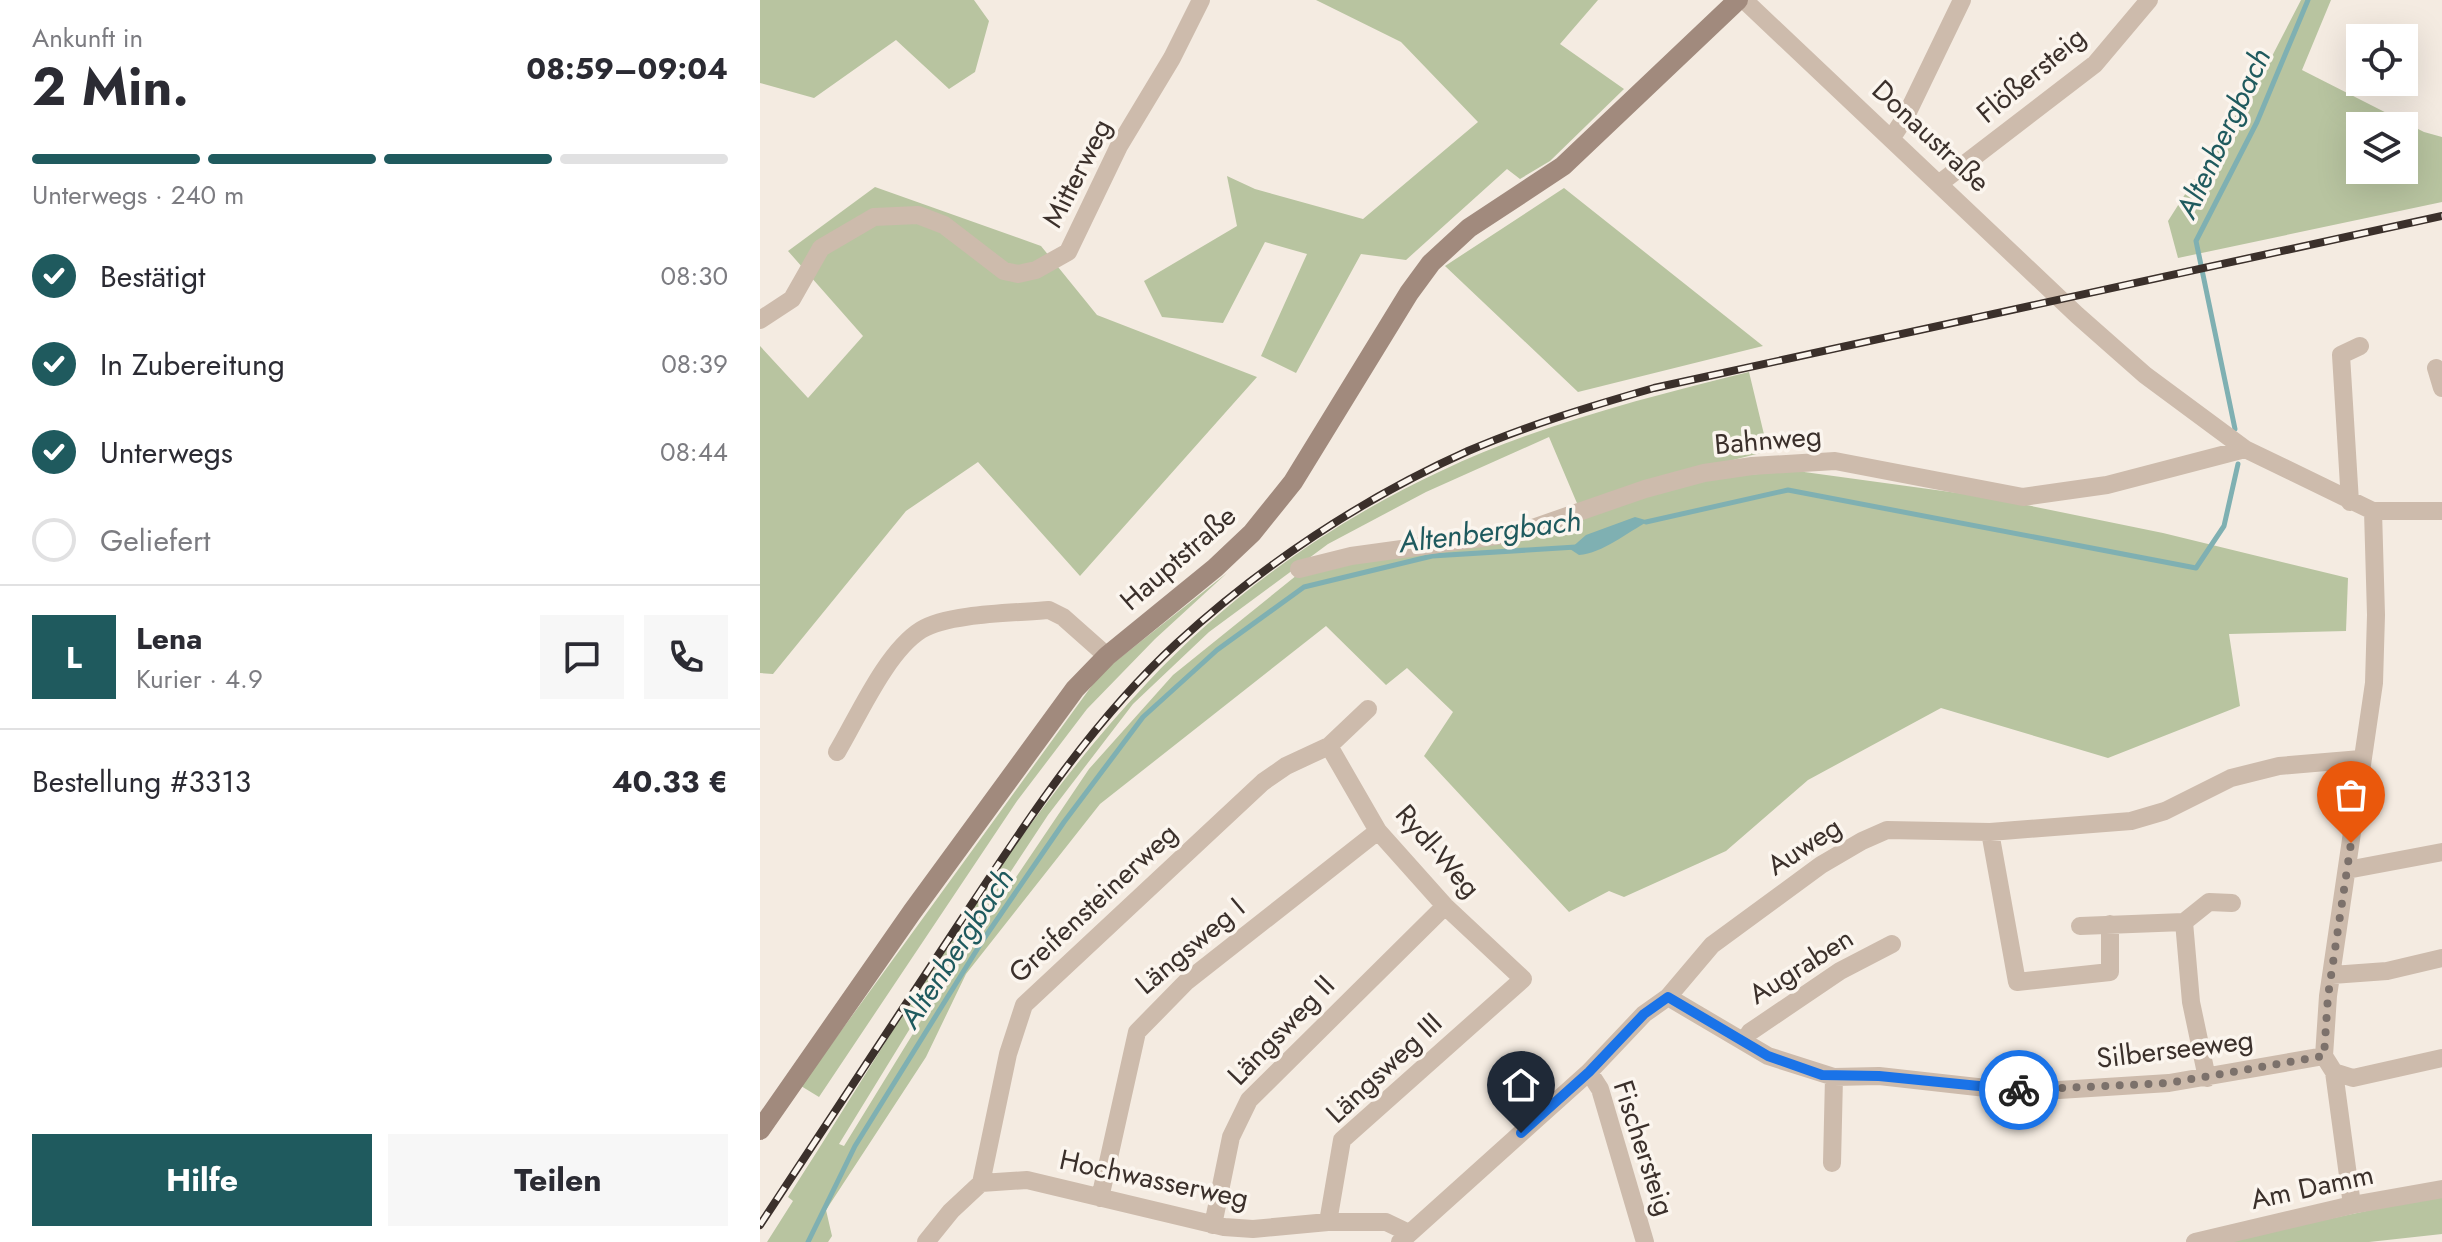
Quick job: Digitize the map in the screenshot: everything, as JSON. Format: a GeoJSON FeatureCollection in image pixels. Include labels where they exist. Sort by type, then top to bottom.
{"type":"FeatureCollection","features":[{"type":"Feature","properties":{"kind":"main road","name":"Hauptstraße"},"geometry":{"type":"LineString","coordinates":[[760,1130],[1047,723],[1107,656],[1215,568],[1252,533],[1293,482],[1409,293],[1431,263],[1469,228],[1563,166],[1738,0]]}},
{"type":"Feature","properties":{"kind":"street","name":"Mitterweg"},"geometry":{"type":"LineString","coordinates":[[760,320],[792,299],[821,248],[874,217],[918,215],[944,225],[1004,271],[1018,274],[1036,270],[1068,252],[1119,146],[1172,58],[1201,0]]}},
{"type":"Feature","properties":{"kind":"street","name":"Donaustraße"},"geometry":{"type":"LineString","coordinates":[[1744,0],[2077,315],[2145,375],[2245,449],[2373,511]]}},
{"type":"Feature","properties":{"kind":"street"},"geometry":{"type":"LineString","coordinates":[[1891,139],[1906,116],[1962,0]]}},
{"type":"Feature","properties":{"kind":"street","name":"Flößersteig"},"geometry":{"type":"LineString","coordinates":[[1940,183],[2095,64],[2149,0]]}},
{"type":"Feature","properties":{"kind":"street"},"geometry":{"type":"LineString","coordinates":[[2350,502],[2341,355],[2360,346]]}},
{"type":"Feature","properties":{"kind":"street"},"geometry":{"type":"LineString","coordinates":[[2436,368],[2442,388]]}},
{"type":"Feature","properties":{"kind":"street","name":"Bahnweg"},"geometry":{"type":"LineString","coordinates":[[1299,569],[1351,556],[1518,533],[1645,489],[1704,473],[1752,466],[1835,461],[2023,497],[2107,485],[2245,449]]}},
{"type":"Feature","properties":{"kind":"street"},"geometry":{"type":"LineString","coordinates":[[2352,1205],[2329,1064],[2332,975],[2374,683],[2373,511],[2442,511]]}},
{"type":"Feature","properties":{"kind":"street"},"geometry":{"type":"LineString","coordinates":[[837,752],[890,663],[922,629],[946,622],[1049,610],[1107,656]]}},
{"type":"Feature","properties":{"kind":"street","name":"Greifensteinerweg"},"geometry":{"type":"LineString","coordinates":[[981,1183],[1008,1054],[1024,1005],[1263,782],[1286,766],[1329,746],[1368,709]]}},
{"type":"Feature","properties":{"kind":"street","name":"Rydl-Weg"},"geometry":{"type":"LineString","coordinates":[[1329,746],[1378,831],[1445,906],[1523,979]]}},
{"type":"Feature","properties":{"kind":"street","name":"Auweg"},"geometry":{"type":"LineString","coordinates":[[1404,1237],[1589,1072],[1644,1014],[1668,997],[1712,945],[1821,865],[1862,841],[1887,830],[1990,832],[2131,821],[2165,811],[2231,778],[2279,766],[2361,759]]}},
{"type":"Feature","properties":{"kind":"street","name":"Längsweg I"},"geometry":{"type":"LineString","coordinates":[[1100,1198],[1137,1032],[1145,1020],[1186,982],[1378,831]]}},
{"type":"Feature","properties":{"kind":"street"},"geometry":{"type":"LineString","coordinates":[[1990,832],[2017,982],[2110,972],[2110,924]]}},
{"type":"Feature","properties":{"kind":"street"},"geometry":{"type":"LineString","coordinates":[[2347,870],[2442,852]]}},
{"type":"Feature","properties":{"kind":"street"},"geometry":{"type":"LineString","coordinates":[[2080,926],[2184,922],[2209,902],[2232,903]]}},
{"type":"Feature","properties":{"kind":"street","name":"Längsweg II"},"geometry":{"type":"LineString","coordinates":[[1213,1225],[1231,1137],[1249,1100],[1445,906]]}},
{"type":"Feature","properties":{"kind":"street"},"geometry":{"type":"LineString","coordinates":[[2184,922],[2191,1002],[2207,1078]]}},
{"type":"Feature","properties":{"kind":"street","name":"Augraben"},"geometry":{"type":"LineString","coordinates":[[1744,1041],[1750,1032],[1840,971],[1892,944]]}},
{"type":"Feature","properties":{"kind":"street"},"geometry":{"type":"LineString","coordinates":[[2332,975],[2387,971],[2442,958]]}},
{"type":"Feature","properties":{"kind":"street","name":"Längsweg III"},"geometry":{"type":"LineString","coordinates":[[1328,1222],[1342,1140],[1523,979]]}},
{"type":"Feature","properties":{"kind":"street","name":"Silberseeweg"},"geometry":{"type":"LineString","coordinates":[[1668,997],[1787,1065],[1834,1077],[1879,1076],[2004,1090],[2059,1090],[2329,1064],[2353,1078],[2442,1058]]}},
{"type":"Feature","properties":{"kind":"street","name":"Fischersteig"},"geometry":{"type":"LineString","coordinates":[[1589,1072],[1600,1089],[1645,1242]]}},
{"type":"Feature","properties":{"kind":"street"},"geometry":{"type":"LineString","coordinates":[[1832,1163],[1834,1077]]}},
{"type":"Feature","properties":{"kind":"street","name":"Hochwasserweg"},"geometry":{"type":"LineString","coordinates":[[981,1183],[1027,1180],[1213,1225],[1253,1229],[1328,1222],[1386,1222],[1404,1237]]}},
{"type":"Feature","properties":{"kind":"street"},"geometry":{"type":"LineString","coordinates":[[926,1242],[951,1211],[981,1183]]}},
{"type":"Feature","properties":{"kind":"street","name":"Am Damm"},"geometry":{"type":"LineString","coordinates":[[2195,1242],[2352,1205],[2442,1189]]}},
{"type":"Feature","properties":{"kind":"green space"},"geometry":{"type":"Polygon","coordinates":[[[760,0],[974,0],[989,21],[975,72],[949,89],[896,40],[814,98],[760,83],[760,0]]]}},
{"type":"Feature","properties":{"kind":"green space"},"geometry":{"type":"Polygon","coordinates":[[[1316,0],[1598,0],[1560,44],[1624,89],[1550,161],[1520,179],[1507,169],[1406,260],[1361,254],[1296,373],[1261,356],[1307,254],[1265,242],[1223,323],[1162,317],[1144,281],[1237,226],[1227,176],[1255,189],[1363,219],[1478,122],[1401,42],[1316,0]]]}},
{"type":"Feature","properties":{"kind":"green space"},"geometry":{"type":"Polygon","coordinates":[[[2301,0],[2331,0],[2302,70],[2346,92],[2346,96],[2353,96],[2385,112],[2346,112],[2346,184],[2418,184],[2418,129],[2442,137],[2442,202],[2178,258],[2168,221],[2268,64],[2301,0]]]}},
{"type":"Feature","properties":{"kind":"green space"},"geometry":{"type":"Polygon","coordinates":[[[875,187],[1041,246],[1097,315],[1257,377],[1080,576],[978,462],[906,511],[773,674],[760,673],[760,346],[808,398],[863,336],[788,251],[875,187]]]}},
{"type":"Feature","properties":{"kind":"green space"},"geometry":{"type":"Polygon","coordinates":[[[1564,188],[1763,346],[1578,392],[1445,266],[1564,188]]]}},
{"type":"Feature","properties":{"kind":"green space"},"geometry":{"type":"Polygon","coordinates":[[[1749,372],[1768,451],[1648,482],[1579,508],[1549,437],[1426,492],[1328,544],[1209,632],[1133,704],[1048,815],[949,965],[839,1144],[844,1146],[938,993],[1089,769],[1173,675],[1297,575],[1624,504],[1708,478],[1797,471],[1987,497],[2163,533],[2348,578],[2346,631],[2229,634],[2240,706],[2108,758],[1941,708],[1808,780],[1726,851],[1624,897],[1609,891],[1569,912],[1424,756],[1453,712],[1407,668],[1386,685],[1326,626],[1100,804],[966,974],[926,1057],[826,1210],[832,1236],[828,1242],[767,1242],[793,1201],[788,1197],[1001,866],[1096,740],[1147,683],[1212,620],[1322,537],[1441,471],[1553,426],[1749,372]]]}},
{"type":"Feature","properties":{"kind":"green space"},"geometry":{"type":"Polygon","coordinates":[[[1227,573],[1155,639],[1087,709],[1017,801],[819,1097],[801,1086],[1101,673],[1227,573]]]}},
{"type":"Feature","properties":{"kind":"green space"},"geometry":{"type":"Polygon","coordinates":[[[2442,1195],[2442,1234],[2369,1242],[2219,1242],[2442,1195]]]}},
{"type":"Feature","properties":{"kind":"water"},"geometry":{"type":"Polygon","coordinates":[[[1635,517],[1649,521],[1597,551],[1579,555],[1570,549],[1586,535],[1635,517]]]}},
{"type":"Feature","properties":{"kind":"waterway","name":"Altenbergbach"},"geometry":{"type":"LineString","coordinates":[[2235,429],[2196,241],[2257,122],[2308,0]]}},
{"type":"Feature","properties":{"kind":"waterway","name":"Altenbergbach"},"geometry":{"type":"LineString","coordinates":[[1646,522],[1788,490],[2196,568],[2224,526],[2238,464]]}},
{"type":"Feature","properties":{"kind":"waterway","name":"Altenbergbach"},"geometry":{"type":"LineString","coordinates":[[808,1242],[855,1146],[983,940],[1064,822],[1143,717],[1217,650],[1304,587],[1432,556],[1576,547]]}},
{"type":"Feature","properties":{"kind":"railway"},"geometry":{"type":"LineString","coordinates":[[760,1225],[1006,852],[1058,778],[1114,708],[1210,614],[1279,560],[1352,512],[1468,451],[1560,416],[1654,388],[2442,216]]}},
{"type":"Feature","properties":{"kind":"way so far"},"geometry":{"type":"LineString","coordinates":[[2019,1090],[2169,1083],[2324,1056],[2328,996],[2351,843]]}},
{"type":"Feature","properties":{"kind":"route"},"geometry":{"type":"LineString","coordinates":[[1521,1133],[1589,1072],[1644,1014],[1668,997],[1768,1056],[1822,1075],[1879,1076],[2019,1090]]}}]}
